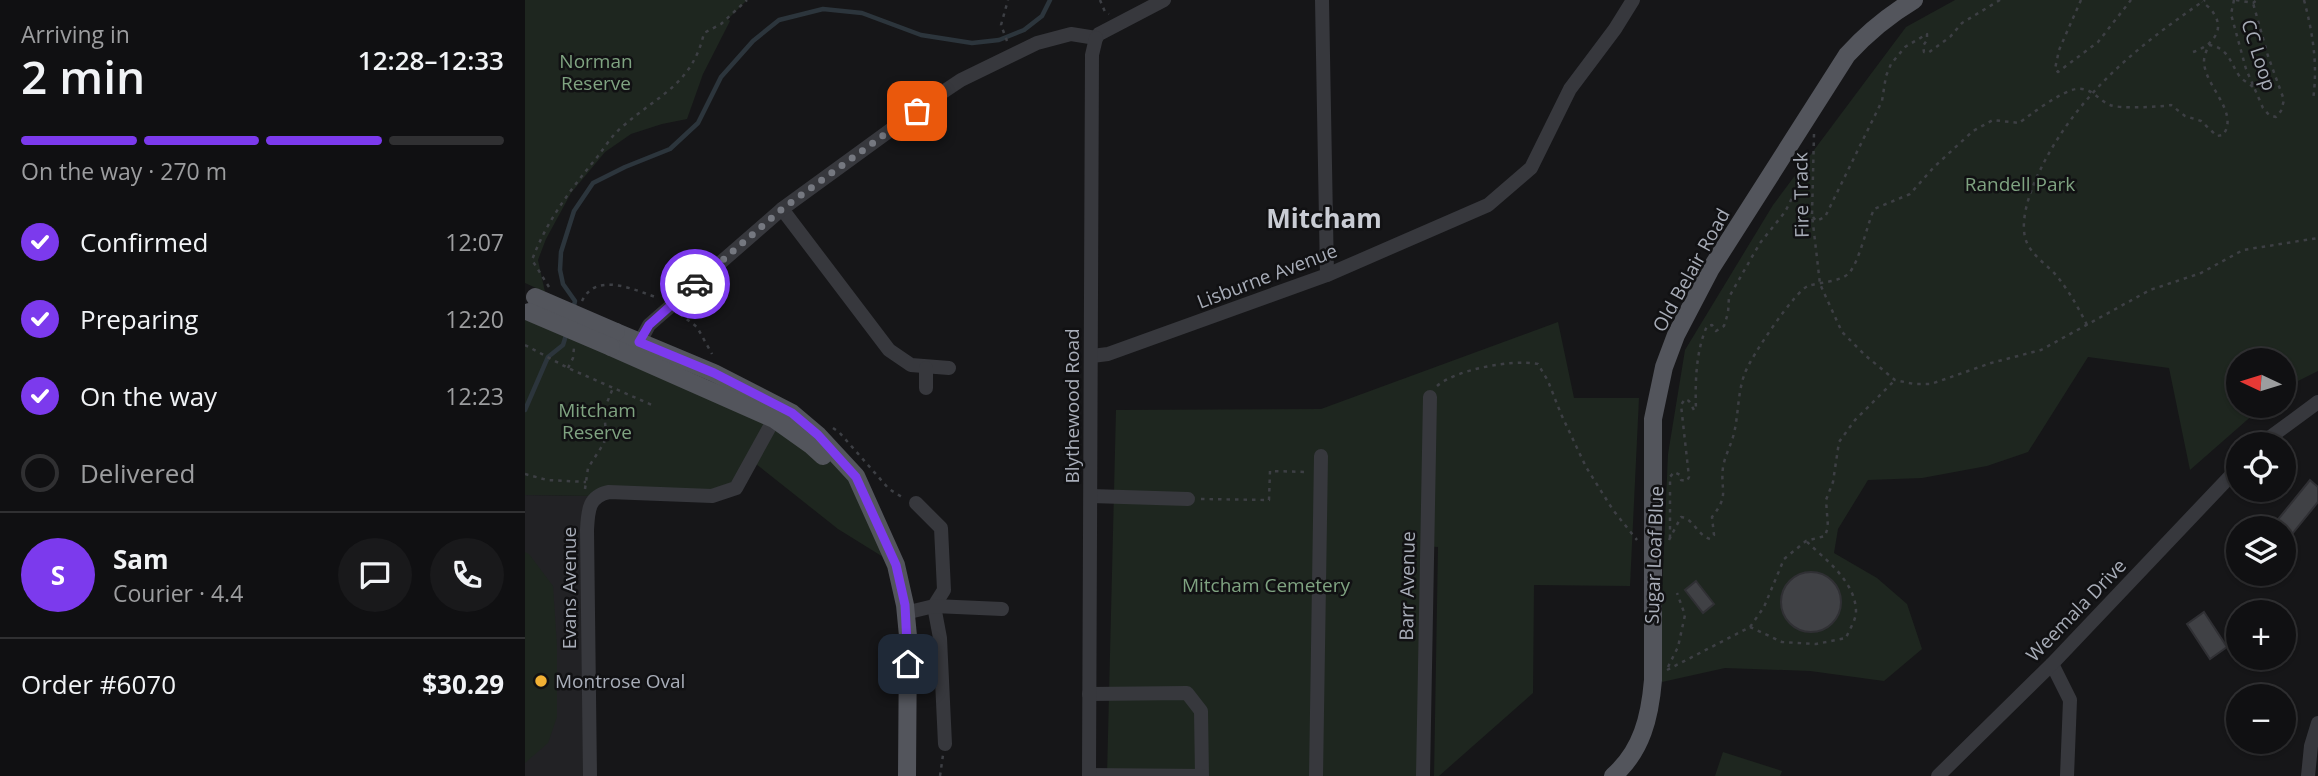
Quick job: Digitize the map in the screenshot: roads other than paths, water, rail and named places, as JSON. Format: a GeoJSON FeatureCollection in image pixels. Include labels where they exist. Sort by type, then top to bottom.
{"type":"FeatureCollection","features":[{"type":"Feature","properties":{"kind":"main road","name":"Old Belair Road"},"geometry":{"type":"LineString","coordinates":[[1613,776],[1635,750],[1644,730],[1660,675],[1653,419],[1664,367],[1676,335],[1710,270],[1847,55],[1892,13],[1914,0]]}},
{"type":"Feature","properties":{"kind":"main road"},"geometry":{"type":"LineString","coordinates":[[533,300],[614,340],[777,413],[871,507],[896,565],[905,613],[908,636],[907,776]]}},
{"type":"Feature","properties":{"kind":"street"},"geometry":{"type":"LineString","coordinates":[[636,350],[649,325],[782,209],[961,80],[1037,43],[1070,34],[1096,38],[1164,0]]}},
{"type":"Feature","properties":{"kind":"street"},"geometry":{"type":"LineString","coordinates":[[1322,0],[1327,275]]}},
{"type":"Feature","properties":{"kind":"street","name":"Lisburne Avenue"},"geometry":{"type":"LineString","coordinates":[[1092,356],[1108,354],[1327,275],[1487,205],[1531,168],[1570,89],[1633,0]]}},
{"type":"Feature","properties":{"kind":"street","name":"Blythewood Road"},"geometry":{"type":"LineString","coordinates":[[1089,776],[1092,55],[1096,38]]}},
{"type":"Feature","properties":{"kind":"street"},"geometry":{"type":"LineString","coordinates":[[782,209],[889,350],[911,365],[949,368]]}},
{"type":"Feature","properties":{"kind":"street"},"geometry":{"type":"LineString","coordinates":[[926,368],[926,388]]}},
{"type":"Feature","properties":{"kind":"street","name":"Barr Avenue"},"geometry":{"type":"LineString","coordinates":[[1423,776],[1430,397]]}},
{"type":"Feature","properties":{"kind":"street"},"geometry":{"type":"LineString","coordinates":[[2277,432],[2318,402]]}},
{"type":"Feature","properties":{"kind":"street","name":"Evans Avenue"},"geometry":{"type":"LineString","coordinates":[[590,776],[587,530],[592,501],[596,496],[609,492],[712,496],[736,488],[777,413]]}},
{"type":"Feature","properties":{"kind":"street"},"geometry":{"type":"LineString","coordinates":[[1316,776],[1321,456]]}},
{"type":"Feature","properties":{"kind":"street","name":"Weemala Drive"},"geometry":{"type":"LineString","coordinates":[[1938,776],[2052,664],[2226,481]]}},
{"type":"Feature","properties":{"kind":"street"},"geometry":{"type":"LineString","coordinates":[[1091,496],[1188,499]]}},
{"type":"Feature","properties":{"kind":"street"},"geometry":{"type":"LineString","coordinates":[[916,503],[941,528],[944,590],[934,606],[940,638],[945,744]]}},
{"type":"Feature","properties":{"kind":"street"},"geometry":{"type":"LineString","coordinates":[[905,613],[934,606],[1002,609]]}},
{"type":"Feature","properties":{"kind":"street"},"geometry":{"type":"LineString","coordinates":[[2052,664],[2070,700],[2067,776]]}},
{"type":"Feature","properties":{"kind":"street"},"geometry":{"type":"LineString","coordinates":[[1089,694],[1187,693],[1201,711],[1202,776],[1089,776]]}},
{"type":"Feature","properties":{"kind":"street"},"geometry":{"type":"LineString","coordinates":[[2308,776],[2311,746],[2318,723]]}},
{"type":"Feature","properties":{"kind":"waterway"},"geometry":{"type":"LineString","coordinates":[[573,310],[575,301],[563,284],[560,270],[561,252],[574,211],[593,183],[670,149],[698,123],[721,77],[753,41],[779,20],[823,9],[862,13],[921,35],[972,43],[999,40],[1024,30],[1042,16],[1050,0]]}},
{"type":"Feature","properties":{"kind":"waterway"},"geometry":{"type":"LineString","coordinates":[[525,410],[548,357],[563,345],[567,332]]}},
{"type":"Feature","properties":{"kind":"place","name":"Montrose Oval"},"geometry":{"type":"Point","coordinates":[541,681]}},
{"type":"Feature","properties":{"kind":"district","name":"Mitcham"},"geometry":{"type":"Point","coordinates":[1324,219]}},
{"type":"Feature","properties":{"kind":"park label","name":"Norman Reserve"},"geometry":{"type":"Point","coordinates":[596,72]}},
{"type":"Feature","properties":{"kind":"park label","name":"Randell Park"},"geometry":{"type":"Point","coordinates":[2020,184]}},
{"type":"Feature","properties":{"kind":"park label","name":"Mitcham Reserve"},"geometry":{"type":"Point","coordinates":[597,421]}},
{"type":"Feature","properties":{"kind":"park label","name":"Mitcham Cemetery"},"geometry":{"type":"Point","coordinates":[1266,585]}}]}
